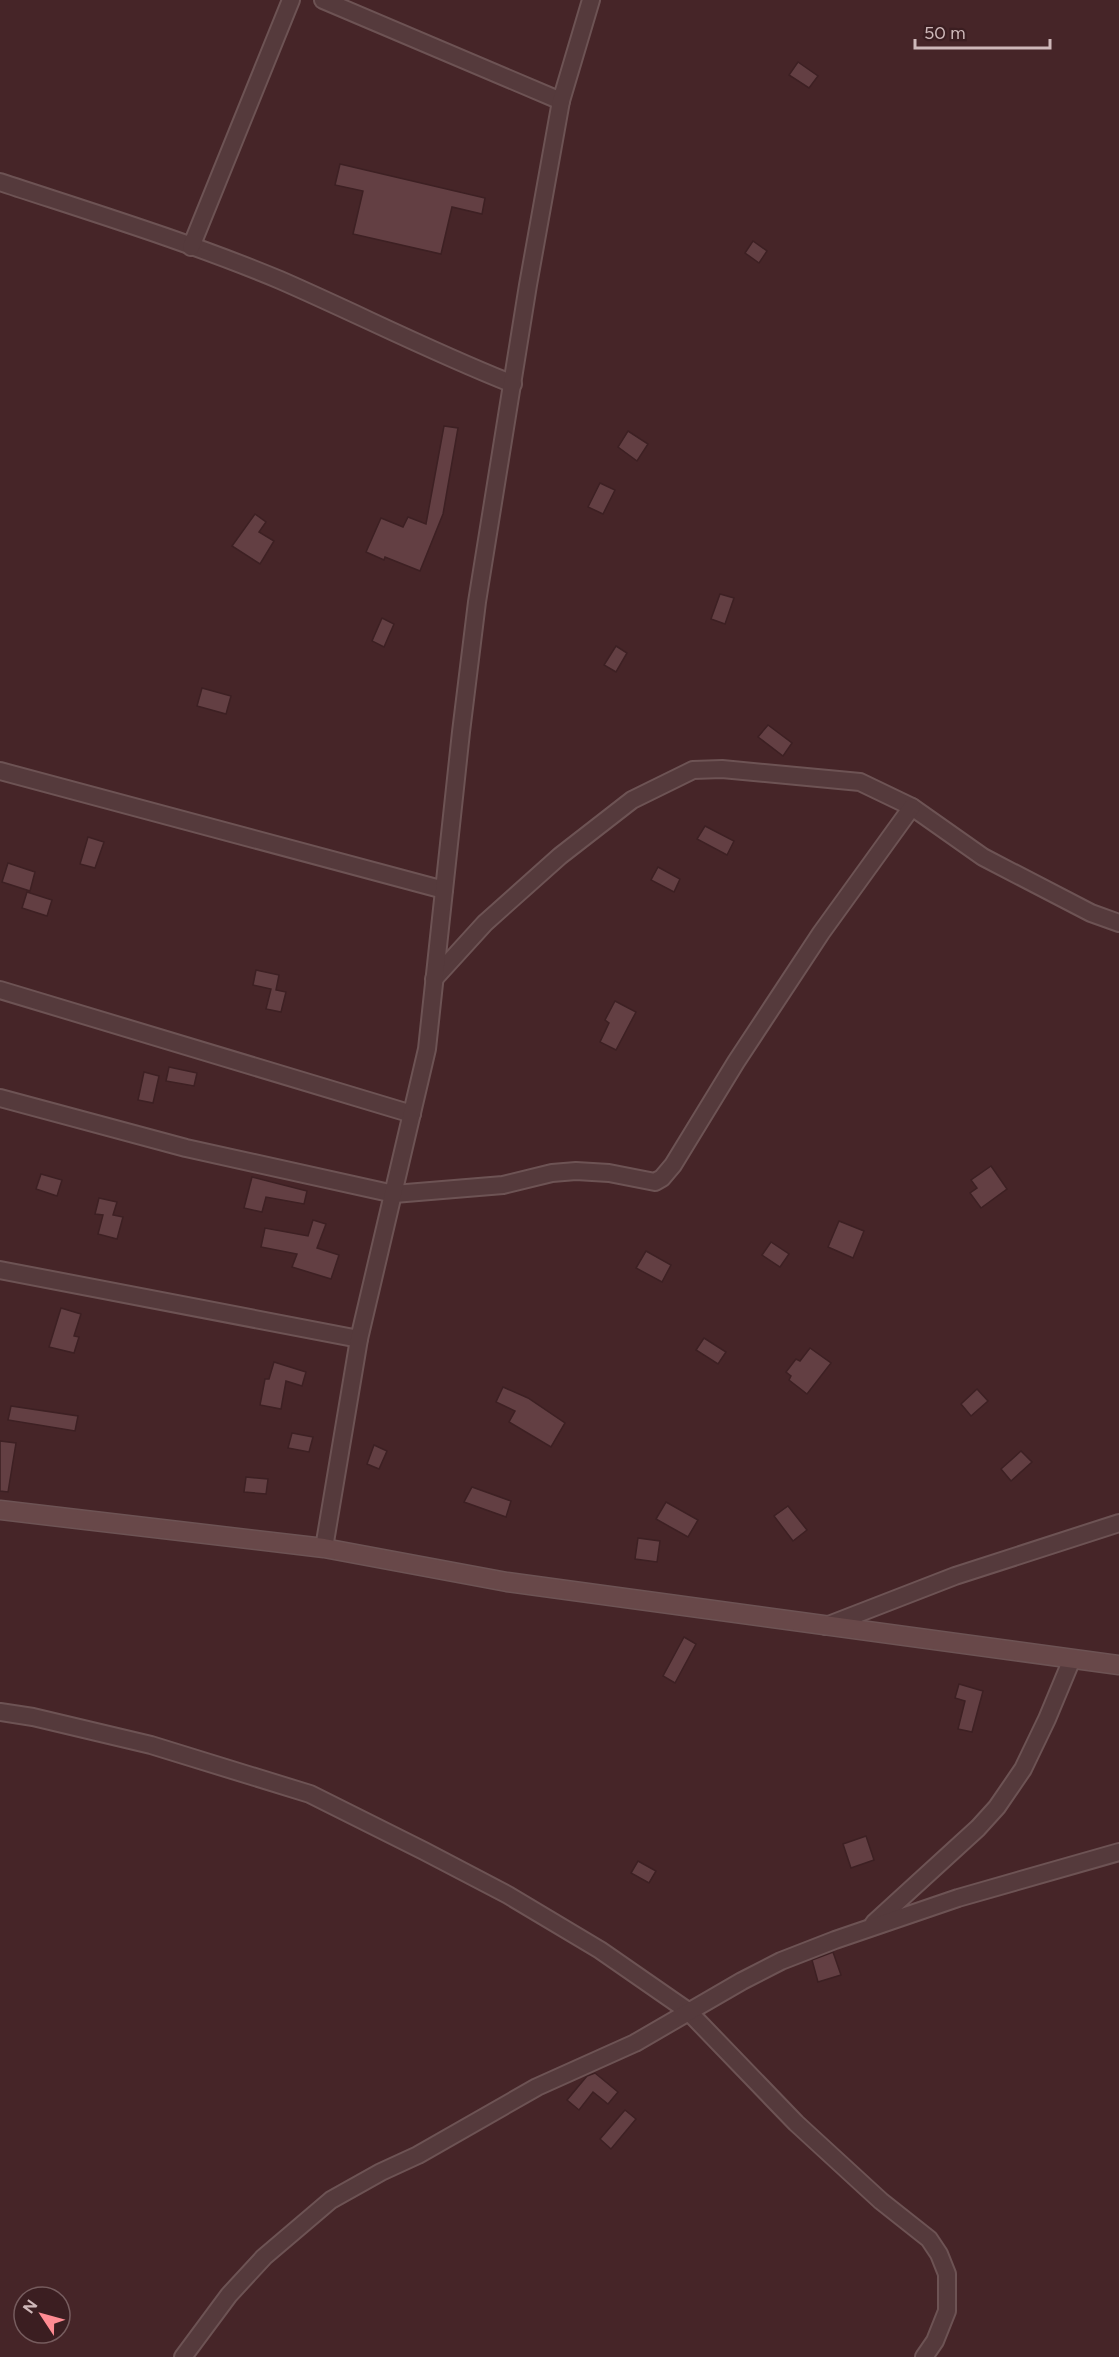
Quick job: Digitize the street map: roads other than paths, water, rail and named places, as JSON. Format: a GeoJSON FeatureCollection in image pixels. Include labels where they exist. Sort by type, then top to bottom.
{"type":"FeatureCollection","features":[{"type":"Feature","properties":{"kind":"street"},"geometry":{"type":"LineString","coordinates":[[191,247],[291,0]]}},
{"type":"Feature","properties":{"kind":"street"},"geometry":{"type":"LineString","coordinates":[[323,0],[561,101]]}},
{"type":"Feature","properties":{"kind":"street"},"geometry":{"type":"LineString","coordinates":[[324,1548],[359,1339],[428,1049],[477,602],[528,285],[561,101],[591,0]]}},
{"type":"Feature","properties":{"kind":"street"},"geometry":{"type":"LineString","coordinates":[[0,182],[191,247],[279,280],[449,359],[513,384]]}},
{"type":"Feature","properties":{"kind":"street"},"geometry":{"type":"LineString","coordinates":[[434,979],[485,922],[560,856],[632,800],[693,770],[722,769],[860,782],[912,807],[983,857],[1091,913],[1119,922]]}},
{"type":"Feature","properties":{"kind":"street"},"geometry":{"type":"LineString","coordinates":[[0,771],[444,890]]}},
{"type":"Feature","properties":{"kind":"street"},"geometry":{"type":"LineString","coordinates":[[0,1098],[186,1148],[394,1194],[503,1185],[568,1171],[609,1173],[656,1182],[662,1178],[680,1155],[736,1062],[821,933],[912,807]]}},
{"type":"Feature","properties":{"kind":"street"},"geometry":{"type":"LineString","coordinates":[[0,990],[412,1114]]}},
{"type":"Feature","properties":{"kind":"street"},"geometry":{"type":"LineString","coordinates":[[0,1270],[359,1339]]}},
{"type":"Feature","properties":{"kind":"street"},"geometry":{"type":"LineString","coordinates":[[0,1510],[324,1548],[507,1582],[1119,1665]]}},
{"type":"Feature","properties":{"kind":"street"},"geometry":{"type":"LineString","coordinates":[[826,1626],[955,1576],[1119,1523]]}},
{"type":"Feature","properties":{"kind":"street"},"geometry":{"type":"LineString","coordinates":[[867,1929],[978,1828],[997,1807],[1023,1769],[1072,1659]]}},
{"type":"Feature","properties":{"kind":"street"},"geometry":{"type":"LineString","coordinates":[[0,1712],[33,1717],[151,1745],[310,1794],[508,1895],[600,1950],[688,2011],[796,2123],[881,2201],[929,2239],[939,2254],[947,2274],[946,2311],[935,2341],[924,2357]]}},
{"type":"Feature","properties":{"kind":"street"},"geometry":{"type":"LineString","coordinates":[[183,2357],[230,2295],[264,2257],[331,2200],[381,2172],[418,2155],[537,2087],[604,2058],[781,1961],[958,1898],[1119,1852]]}}]}
